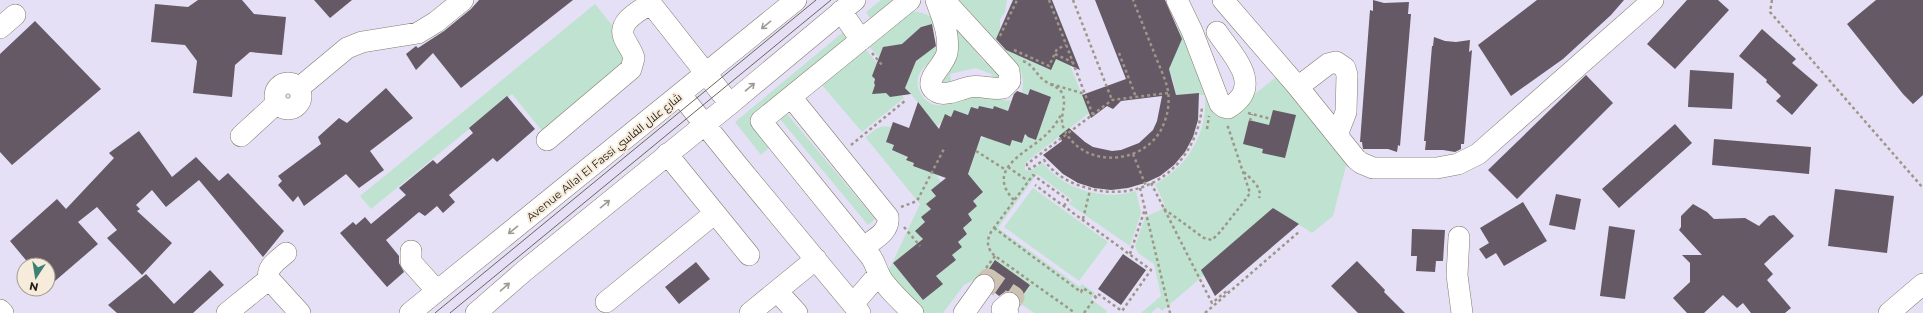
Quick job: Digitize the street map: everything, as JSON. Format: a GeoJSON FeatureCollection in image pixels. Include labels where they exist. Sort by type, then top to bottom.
{"type":"FeatureCollection","features":[{"type":"Feature","properties":{"kind":"street"},"geometry":{"type":"LineString","coordinates":[[240,136],[277,103],[275,93],[281,85],[291,83],[299,88],[348,48],[362,42],[418,33],[436,22],[463,0]]}},
{"type":"Feature","properties":{"kind":"street","name":"Avenue Allal El Fassi شارع علال الفاسي"},"geometry":{"type":"LineString","coordinates":[[410,313],[681,95],[796,0]]}},
{"type":"Feature","properties":{"kind":"street"},"geometry":{"type":"LineString","coordinates":[[910,0],[761,121],[864,248],[878,267],[879,274],[913,313]]}},
{"type":"Feature","properties":{"kind":"street"},"geometry":{"type":"LineString","coordinates":[[936,0],[947,31],[948,41],[947,54],[943,63],[933,75],[931,81],[933,90],[940,93],[948,93],[972,87],[1003,88],[1008,85],[1010,76],[1006,56],[944,0]]}},
{"type":"Feature","properties":{"kind":"street"},"geometry":{"type":"LineString","coordinates":[[1177,0],[1212,105],[1228,108],[1240,98],[1245,90],[1247,81],[1244,72],[1217,32]]}},
{"type":"Feature","properties":{"kind":"street"},"geometry":{"type":"LineString","coordinates":[[1223,0],[1361,163],[1373,168],[1437,168],[1468,159],[1487,147],[1653,0]]}},
{"type":"Feature","properties":{"kind":"street"},"geometry":{"type":"LineString","coordinates":[[547,140],[631,69],[634,58],[625,39],[623,28],[629,19],[650,1],[730,104]]}},
{"type":"Feature","properties":{"kind":"street"},"geometry":{"type":"LineString","coordinates":[[476,313],[529,267],[730,104],[849,5],[867,35]]}},
{"type":"Feature","properties":{"kind":"street"},"geometry":{"type":"LineString","coordinates":[[1298,87],[1328,64],[1336,62],[1345,68],[1348,75],[1346,112],[1337,135]]}},
{"type":"Feature","properties":{"kind":"street"},"geometry":{"type":"LineString","coordinates":[[681,95],[856,308],[879,274]]}},
{"type":"Feature","properties":{"kind":"street"},"geometry":{"type":"LineString","coordinates":[[791,97],[888,217],[888,226],[864,248]]}},
{"type":"Feature","properties":{"kind":"street"},"geometry":{"type":"LineString","coordinates":[[667,154],[749,254]]}},
{"type":"Feature","properties":{"kind":"street"},"geometry":{"type":"LineString","coordinates":[[606,302],[715,213]]}},
{"type":"Feature","properties":{"kind":"street"},"geometry":{"type":"LineString","coordinates":[[1459,237],[1457,275],[1462,313]]}},
{"type":"Feature","properties":{"kind":"street"},"geometry":{"type":"LineString","coordinates":[[411,251],[412,262],[437,291]]}},
{"type":"Feature","properties":{"kind":"street"},"geometry":{"type":"LineString","coordinates":[[286,253],[270,267],[268,271],[269,279],[300,313]]}},
{"type":"Feature","properties":{"kind":"street"},"geometry":{"type":"LineString","coordinates":[[750,313],[816,259]]}},
{"type":"Feature","properties":{"kind":"street"},"geometry":{"type":"LineString","coordinates":[[227,313],[269,279]]}},
{"type":"Feature","properties":{"kind":"street"},"geometry":{"type":"LineString","coordinates":[[1891,312],[1923,284]]}},
{"type":"Feature","properties":{"kind":"street"},"geometry":{"type":"LineString","coordinates":[[964,313],[984,285]]}},
{"type":"Feature","properties":{"kind":"street"},"geometry":{"type":"LineString","coordinates":[[777,291],[796,313]]}},
{"type":"Feature","properties":{"kind":"street"},"geometry":{"type":"LineString","coordinates":[[0,310],[3,313]]}},
{"type":"Feature","properties":{"kind":"path"},"geometry":{"type":"LineString","coordinates":[[997,43],[1016,0]]}},
{"type":"Feature","properties":{"kind":"path"},"geometry":{"type":"LineString","coordinates":[[1049,0],[1093,115]]}},
{"type":"Feature","properties":{"kind":"path"},"geometry":{"type":"LineString","coordinates":[[1073,0],[1112,100]]}},
{"type":"Feature","properties":{"kind":"path"},"geometry":{"type":"LineString","coordinates":[[1006,56],[1025,61],[1032,66],[1042,79],[1048,84],[1055,86],[1061,92],[1064,107],[1062,123],[1067,134],[1081,148],[1101,157],[1112,158],[1133,154],[1152,142],[1159,134],[1167,114],[1168,93],[1165,81],[1134,0]]}},
{"type":"Feature","properties":{"kind":"path"},"geometry":{"type":"LineString","coordinates":[[1772,0],[1770,12],[1923,188]]}},
{"type":"Feature","properties":{"kind":"path"},"geometry":{"type":"LineString","coordinates":[[1006,56],[1027,56],[1049,66],[1057,49],[1066,46]]}},
{"type":"Feature","properties":{"kind":"path"},"geometry":{"type":"LineString","coordinates":[[1119,53],[1136,97]]}},
{"type":"Feature","properties":{"kind":"path"},"geometry":{"type":"LineString","coordinates":[[1055,54],[1073,62]]}},
{"type":"Feature","properties":{"kind":"path"},"geometry":{"type":"LineString","coordinates":[[1025,61],[1027,56]]}},
{"type":"Feature","properties":{"kind":"path"},"geometry":{"type":"LineString","coordinates":[[1048,84],[1058,85],[1085,94]]}},
{"type":"Feature","properties":{"kind":"path"},"geometry":{"type":"LineString","coordinates":[[1164,209],[1204,238],[1212,240],[1250,193],[1244,172],[1233,144],[1212,105],[1201,121],[1196,138],[1176,167],[1162,178],[1140,188],[1111,192],[1090,190],[1076,185],[1061,176],[1044,160],[1030,169],[1027,168],[1027,164],[1112,100],[1168,93]]}},
{"type":"Feature","properties":{"kind":"path"},"geometry":{"type":"LineString","coordinates":[[839,156],[906,100]]}},
{"type":"Feature","properties":{"kind":"path"},"geometry":{"type":"LineString","coordinates":[[1014,200],[1006,186],[1006,170],[1016,157],[1048,133],[1064,107]]}},
{"type":"Feature","properties":{"kind":"path"},"geometry":{"type":"LineString","coordinates":[[1250,121],[1252,114]]}},
{"type":"Feature","properties":{"kind":"path"},"geometry":{"type":"LineString","coordinates":[[885,213],[917,201],[945,148]]}},
{"type":"Feature","properties":{"kind":"path"},"geometry":{"type":"LineString","coordinates":[[976,151],[1006,170]]}},
{"type":"Feature","properties":{"kind":"path"},"geometry":{"type":"LineString","coordinates":[[1133,154],[1146,186]]}},
{"type":"Feature","properties":{"kind":"path"},"geometry":{"type":"LineString","coordinates":[[1008,167],[1028,181]]}},
{"type":"Feature","properties":{"kind":"path"},"geometry":{"type":"LineString","coordinates":[[1244,172],[1259,189],[1261,194],[1259,198]]}},
{"type":"Feature","properties":{"kind":"path"},"geometry":{"type":"LineString","coordinates":[[1064,206],[1068,200],[1033,175],[988,237],[988,248],[991,252],[1075,313]]}},
{"type":"Feature","properties":{"kind":"path"},"geometry":{"type":"LineString","coordinates":[[1151,183],[1212,304],[1228,290],[1229,292]]}},
{"type":"Feature","properties":{"kind":"path"},"geometry":{"type":"LineString","coordinates":[[1035,185],[1152,270],[1122,311],[1098,294],[1084,313]]}},
{"type":"Feature","properties":{"kind":"path"},"geometry":{"type":"LineString","coordinates":[[1140,188],[1170,313]]}},
{"type":"Feature","properties":{"kind":"path"},"geometry":{"type":"LineString","coordinates":[[1083,219],[1090,190]]}},
{"type":"Feature","properties":{"kind":"path"},"geometry":{"type":"LineString","coordinates":[[1130,254],[1145,208]]}},
{"type":"Feature","properties":{"kind":"path"},"geometry":{"type":"LineString","coordinates":[[994,228],[1080,292],[1083,288],[1096,298]]}},
{"type":"Feature","properties":{"kind":"path"},"geometry":{"type":"LineString","coordinates":[[1205,313],[1300,231]]}},
{"type":"Feature","properties":{"kind":"shaded area"},"geometry":{"type":"Polygon","coordinates":[[[0,0],[1923,0],[1923,313],[7,313],[0,304],[0,0]]]}},
{"type":"Feature","properties":{"kind":"green space"},"geometry":{"type":"Polygon","coordinates":[[[881,0],[902,0],[874,19],[870,18],[866,12],[881,0]]]}},
{"type":"Feature","properties":{"kind":"green space"},"geometry":{"type":"Polygon","coordinates":[[[952,0],[1007,0],[1005,12],[1000,19],[1000,30],[993,44],[1050,70],[1056,59],[1070,65],[1089,113],[1025,163],[1025,170],[1030,171],[1043,163],[1062,180],[1085,191],[1111,195],[1136,191],[1141,213],[1130,246],[1069,204],[1072,200],[1037,174],[998,228],[1080,287],[1082,284],[1095,293],[1091,299],[1107,311],[1106,313],[1034,313],[1018,302],[1030,285],[995,261],[980,282],[974,280],[964,285],[943,313],[921,313],[888,272],[920,204],[866,138],[867,136],[881,127],[891,127],[886,142],[894,145],[892,150],[908,157],[906,160],[914,163],[913,166],[921,169],[927,152],[947,168],[937,176],[941,182],[936,196],[927,204],[931,209],[921,217],[925,222],[916,230],[925,242],[913,248],[942,284],[936,276],[956,260],[952,255],[962,247],[958,242],[967,234],[963,228],[972,220],[968,214],[977,206],[973,201],[983,192],[968,174],[980,139],[999,135],[997,142],[1010,146],[1012,140],[1022,143],[1025,136],[1036,140],[1051,97],[1030,89],[1028,95],[1022,93],[1023,81],[1021,71],[1013,72],[952,0]]]}},
{"type":"Feature","properties":{"kind":"green space"},"geometry":{"type":"Polygon","coordinates":[[[595,4],[629,46],[629,59],[543,132],[512,94],[371,209],[360,196],[595,4]]]}},
{"type":"Feature","properties":{"kind":"green space"},"geometry":{"type":"Polygon","coordinates":[[[911,11],[920,12],[934,19],[939,24],[944,38],[943,46],[939,55],[921,71],[919,76],[918,85],[923,97],[930,103],[936,105],[946,105],[971,96],[1011,101],[1007,113],[994,106],[993,109],[986,107],[985,109],[979,106],[978,109],[971,107],[968,115],[954,110],[951,117],[945,115],[942,122],[937,126],[900,81],[902,76],[906,75],[907,73],[910,76],[918,55],[920,57],[933,47],[939,45],[937,43],[941,34],[933,24],[922,25],[919,30],[906,41],[908,43],[886,47],[888,49],[884,50],[881,60],[866,43],[901,14],[911,11]]]}},
{"type":"Feature","properties":{"kind":"green space"},"geometry":{"type":"Polygon","coordinates":[[[947,15],[984,62],[995,64],[1005,80],[993,78],[991,74],[976,68],[950,74],[952,86],[936,81],[947,15]]]}},
{"type":"Feature","properties":{"kind":"green space"},"geometry":{"type":"Polygon","coordinates":[[[848,28],[853,36],[756,122],[773,144],[761,155],[735,122],[848,28]]]}},
{"type":"Feature","properties":{"kind":"green space"},"geometry":{"type":"Polygon","coordinates":[[[1178,28],[1181,31],[1220,116],[1225,118],[1276,77],[1347,162],[1333,216],[1312,233],[1273,208],[1204,275],[1162,311],[1158,307],[1151,313],[1141,313],[1161,296],[1154,264],[1138,253],[1135,246],[1145,217],[1161,210],[1165,205],[1155,184],[1167,177],[1177,168],[1194,147],[1203,122],[1205,109],[1205,95],[1199,95],[1199,93],[1176,95],[1173,80],[1156,37],[1178,28]]]}},
{"type":"Feature","properties":{"kind":"green space"},"geometry":{"type":"Polygon","coordinates":[[[863,46],[877,63],[874,83],[882,93],[886,93],[890,97],[902,95],[904,98],[862,132],[821,84],[863,46]]]}},
{"type":"Feature","properties":{"kind":"green space"},"geometry":{"type":"Polygon","coordinates":[[[787,114],[875,219],[868,225],[780,119],[787,114]]]}},
{"type":"Feature","properties":{"kind":"green space"},"geometry":{"type":"Polygon","coordinates":[[[1033,188],[1108,242],[1079,281],[1004,227],[1033,188]]]}},
{"type":"Feature","properties":{"kind":"building"},"geometry":{"type":"Polygon","coordinates":[[[198,0],[242,0],[254,14],[286,17],[282,55],[250,52],[235,65],[232,97],[193,93],[197,61],[185,45],[151,42],[155,4],[188,7],[198,0]]]}},
{"type":"Feature","properties":{"kind":"building"},"geometry":{"type":"Polygon","coordinates":[[[314,0],[352,0],[330,18],[314,0]]]}},
{"type":"Feature","properties":{"kind":"building"},"geometry":{"type":"Polygon","coordinates":[[[479,0],[573,0],[461,88],[433,53],[416,70],[406,54],[416,46],[418,48],[444,31],[471,9],[479,0]]]}},
{"type":"Feature","properties":{"kind":"building"},"geometry":{"type":"Polygon","coordinates":[[[1013,0],[1052,0],[1080,70],[1056,59],[1051,70],[1006,50],[996,39],[1013,0]]]}},
{"type":"Feature","properties":{"kind":"building"},"geometry":{"type":"Polygon","coordinates":[[[1095,0],[1165,0],[1182,39],[1169,69],[1176,95],[1199,93],[1198,120],[1193,137],[1185,152],[1174,165],[1160,176],[1145,183],[1128,188],[1111,190],[1094,188],[1078,183],[1063,174],[1043,155],[1062,141],[1059,136],[1069,128],[1093,147],[1112,151],[1121,150],[1139,143],[1153,130],[1157,121],[1162,96],[1121,101],[1113,109],[1107,106],[1091,118],[1082,95],[1126,79],[1095,0]]]}},
{"type":"Feature","properties":{"kind":"building"},"geometry":{"type":"Polygon","coordinates":[[[1373,0],[1384,3],[1409,2],[1408,14],[1411,14],[1400,146],[1398,145],[1397,152],[1388,149],[1363,149],[1362,142],[1360,142],[1370,10],[1373,11],[1373,0]]]}},
{"type":"Feature","properties":{"kind":"building"},"geometry":{"type":"Polygon","coordinates":[[[1537,0],[1624,0],[1611,15],[1563,59],[1511,96],[1478,45],[1537,0]]]}},
{"type":"Feature","properties":{"kind":"building"},"geometry":{"type":"Polygon","coordinates":[[[1687,0],[1718,0],[1729,10],[1675,69],[1647,44],[1687,0]]]}},
{"type":"Feature","properties":{"kind":"building"},"geometry":{"type":"Polygon","coordinates":[[[1876,0],[1923,0],[1923,95],[1913,104],[1903,94],[1847,24],[1876,0]]]}},
{"type":"Feature","properties":{"kind":"building"},"geometry":{"type":"Polygon","coordinates":[[[35,21],[101,89],[12,165],[0,152],[0,54],[35,21]]]}},
{"type":"Feature","properties":{"kind":"building"},"geometry":{"type":"Polygon","coordinates":[[[932,24],[936,46],[916,61],[905,88],[911,94],[890,97],[886,93],[872,94],[875,79],[872,76],[883,47],[902,44],[921,27],[932,24]]]}},
{"type":"Feature","properties":{"kind":"building"},"geometry":{"type":"Polygon","coordinates":[[[1762,29],[1796,59],[1792,63],[1818,85],[1792,115],[1776,101],[1781,96],[1766,82],[1767,80],[1739,56],[1762,29]]]}},
{"type":"Feature","properties":{"kind":"building"},"geometry":{"type":"Polygon","coordinates":[[[1434,37],[1445,41],[1456,42],[1470,40],[1469,52],[1472,50],[1464,144],[1461,144],[1461,149],[1455,152],[1425,150],[1426,141],[1424,141],[1434,37]]]}},
{"type":"Feature","properties":{"kind":"building"},"geometry":{"type":"Polygon","coordinates":[[[1690,70],[1734,73],[1732,109],[1688,107],[1690,70]]]}},
{"type":"Feature","properties":{"kind":"building"},"geometry":{"type":"Polygon","coordinates":[[[1586,75],[1613,103],[1517,199],[1488,170],[1586,75]]]}},
{"type":"Feature","properties":{"kind":"building"},"geometry":{"type":"Polygon","coordinates":[[[386,88],[413,118],[370,151],[384,170],[359,188],[346,174],[304,206],[298,196],[293,202],[278,185],[282,181],[278,176],[321,144],[318,137],[339,118],[347,123],[386,88]]]}},
{"type":"Feature","properties":{"kind":"building"},"geometry":{"type":"Polygon","coordinates":[[[1030,89],[1051,97],[1036,140],[1025,134],[1022,143],[1012,140],[1010,146],[981,136],[968,174],[983,192],[973,201],[977,206],[968,214],[972,220],[963,228],[967,234],[958,242],[962,247],[952,255],[956,260],[936,276],[943,284],[923,300],[893,263],[923,239],[915,231],[925,222],[921,217],[931,209],[926,204],[936,196],[931,190],[946,178],[913,166],[914,163],[906,160],[908,157],[892,150],[894,145],[886,142],[893,122],[909,128],[918,102],[939,129],[945,114],[951,117],[954,110],[968,115],[971,107],[978,109],[979,106],[993,109],[994,106],[1008,111],[1014,94],[1017,91],[1028,95],[1030,89]]]}},
{"type":"Feature","properties":{"kind":"building"},"geometry":{"type":"Polygon","coordinates":[[[507,96],[535,129],[497,162],[493,158],[449,195],[455,202],[443,213],[437,206],[425,216],[419,212],[386,240],[399,256],[399,263],[404,272],[387,287],[340,233],[353,222],[356,225],[365,217],[371,224],[406,195],[399,188],[433,160],[437,164],[473,133],[469,128],[507,96]]]}},
{"type":"Feature","properties":{"kind":"building"},"geometry":{"type":"Polygon","coordinates":[[[1273,110],[1296,115],[1285,158],[1262,153],[1263,149],[1243,144],[1249,120],[1269,125],[1273,110]]]}},
{"type":"Feature","properties":{"kind":"building"},"geometry":{"type":"Polygon","coordinates":[[[1675,124],[1692,143],[1619,208],[1602,189],[1675,124]]]}},
{"type":"Feature","properties":{"kind":"building"},"geometry":{"type":"Polygon","coordinates":[[[139,131],[172,177],[196,157],[219,181],[228,173],[284,231],[263,257],[199,180],[166,207],[152,190],[136,205],[140,209],[137,211],[172,243],[142,275],[107,238],[117,230],[97,207],[78,222],[98,244],[56,280],[56,257],[23,257],[10,241],[57,199],[66,209],[114,158],[109,153],[139,131]]]}},
{"type":"Feature","properties":{"kind":"building"},"geometry":{"type":"Polygon","coordinates":[[[1714,139],[1811,147],[1809,174],[1712,165],[1714,139]]]}},
{"type":"Feature","properties":{"kind":"building"},"geometry":{"type":"Polygon","coordinates":[[[1835,189],[1894,196],[1887,253],[1828,246],[1835,189]]]}},
{"type":"Feature","properties":{"kind":"building"},"geometry":{"type":"Polygon","coordinates":[[[1556,194],[1581,199],[1575,230],[1549,225],[1556,194]]]}},
{"type":"Feature","properties":{"kind":"building"},"geometry":{"type":"Polygon","coordinates":[[[1523,202],[1547,241],[1504,266],[1496,253],[1486,259],[1479,249],[1489,243],[1480,228],[1523,202]]]}},
{"type":"Feature","properties":{"kind":"building"},"geometry":{"type":"Polygon","coordinates":[[[1693,204],[1707,212],[1714,219],[1745,218],[1759,226],[1769,216],[1774,215],[1794,236],[1764,264],[1773,274],[1767,280],[1791,308],[1785,313],[1751,313],[1743,303],[1737,308],[1723,295],[1704,313],[1687,313],[1673,298],[1690,282],[1690,263],[1682,255],[1702,255],[1679,230],[1681,227],[1681,216],[1693,204]]]}},
{"type":"Feature","properties":{"kind":"building"},"geometry":{"type":"Polygon","coordinates":[[[1273,208],[1299,224],[1215,296],[1201,270],[1273,208]]]}},
{"type":"Feature","properties":{"kind":"building"},"geometry":{"type":"Polygon","coordinates":[[[1609,226],[1635,230],[1625,299],[1600,296],[1609,226]]]}},
{"type":"Feature","properties":{"kind":"building"},"geometry":{"type":"Polygon","coordinates":[[[1412,229],[1445,230],[1443,261],[1436,261],[1435,272],[1416,271],[1417,256],[1411,256],[1412,229]]]}},
{"type":"Feature","properties":{"kind":"building"},"geometry":{"type":"Polygon","coordinates":[[[1123,254],[1146,270],[1121,305],[1098,289],[1123,254]]]}},
{"type":"Feature","properties":{"kind":"building"},"geometry":{"type":"Polygon","coordinates":[[[995,260],[1030,285],[1020,299],[1013,292],[1006,291],[999,296],[994,292],[996,287],[995,280],[986,273],[995,260]]]}},
{"type":"Feature","properties":{"kind":"building"},"geometry":{"type":"Polygon","coordinates":[[[1357,261],[1405,313],[1358,313],[1331,286],[1357,261]]]}},
{"type":"Feature","properties":{"kind":"building"},"geometry":{"type":"Polygon","coordinates":[[[696,262],[710,279],[679,304],[665,287],[696,262]]]}},
{"type":"Feature","properties":{"kind":"building"},"geometry":{"type":"Polygon","coordinates":[[[210,270],[224,285],[193,313],[117,313],[108,305],[146,274],[174,304],[210,270]]]}},
{"type":"Feature","properties":{"kind":"tunnel"},"geometry":{"type":"LineString","coordinates":[[984,285],[988,279],[1014,297],[1009,303]]}},
{"type":"Feature","properties":{"kind":"tram line"},"geometry":{"type":"LineString","coordinates":[[435,313],[816,0]]}},
{"type":"Feature","properties":{"kind":"tram line"},"geometry":{"type":"LineString","coordinates":[[450,313],[831,0]]}}]}
